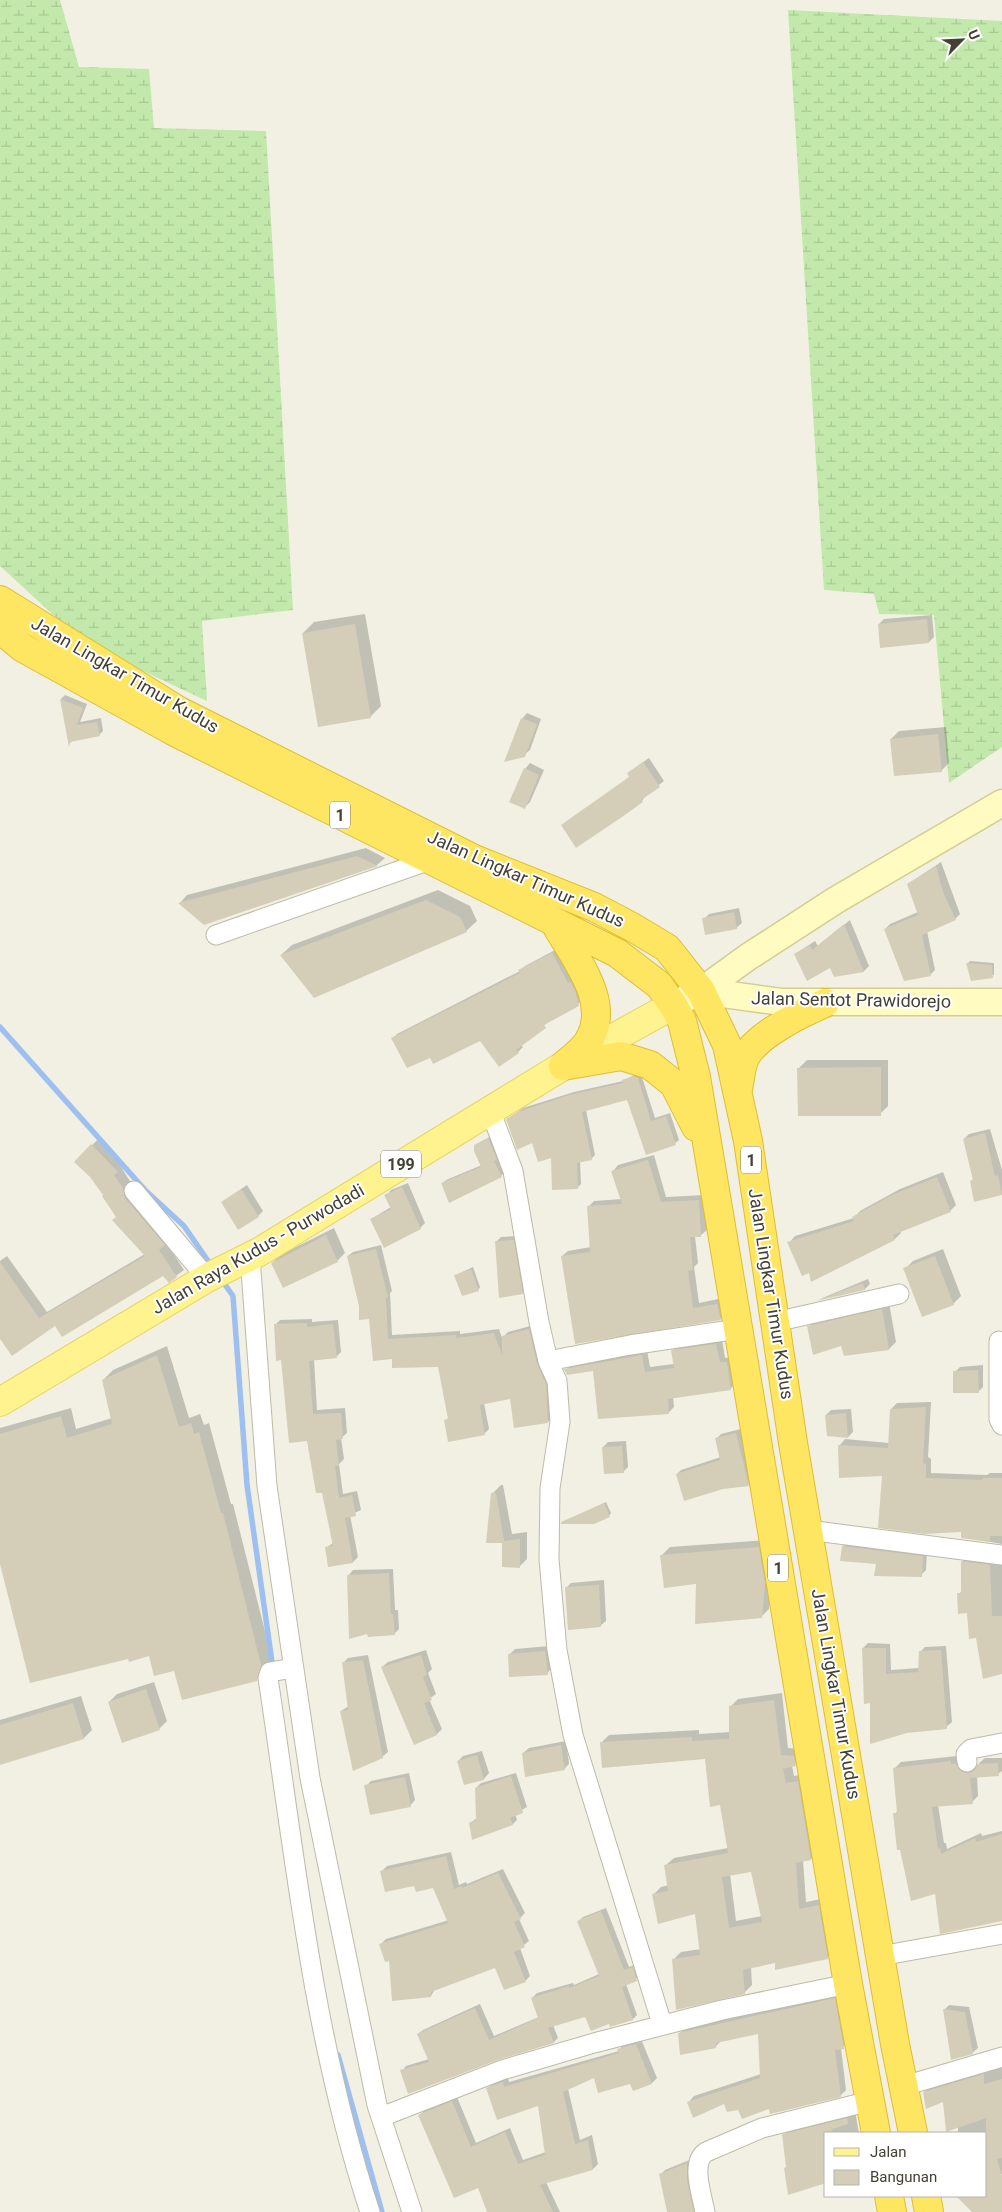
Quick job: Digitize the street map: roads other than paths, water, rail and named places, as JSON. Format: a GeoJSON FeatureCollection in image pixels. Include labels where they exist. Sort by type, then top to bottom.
{"type":"FeatureCollection","features":[{"type":"Feature","properties":{"kind":"highway","name":"Jalan Lingkar Timur Kudus"},"geometry":{"type":"LineString","coordinates":[[0,600],[180,711],[474,859],[594,906],[632,927],[667,948],[701,991],[727,1045],[738,1089],[808,1530],[880,1956],[913,2132]]}},
{"type":"Feature","properties":{"kind":"highway","name":"Jalan Lingkar Timur Kudus"},"geometry":{"type":"LineString","coordinates":[[0,629],[23,648],[173,731],[616,952],[659,985],[682,1021],[696,1077],[848,1984],[876,2132]]}},
{"type":"Feature","properties":{"kind":"highway"},"geometry":{"type":"LineString","coordinates":[[555,923],[591,986],[596,1001],[596,1024],[587,1043],[563,1066]]}},
{"type":"Feature","properties":{"kind":"highway"},"geometry":{"type":"LineString","coordinates":[[738,1089],[745,1058],[758,1042],[802,1013],[826,1004]]}},
{"type":"Feature","properties":{"kind":"highway"},"geometry":{"type":"LineString","coordinates":[[563,1066],[621,1056],[650,1065],[674,1084],[691,1114],[712,1172]]}},
{"type":"Feature","properties":{"kind":"highway"},"geometry":{"type":"LineString","coordinates":[[889,2197],[892,2212]]}},
{"type":"Feature","properties":{"kind":"highway"},"geometry":{"type":"LineString","coordinates":[[926,2197],[929,2212]]}},
{"type":"Feature","properties":{"kind":"main road"},"geometry":{"type":"LineString","coordinates":[[673,1006],[701,991],[748,957],[836,900],[1002,803]]}},
{"type":"Feature","properties":{"kind":"main road","name":"Jalan Sentot Prawidorejo"},"geometry":{"type":"LineString","coordinates":[[701,991],[782,1002],[826,1004],[1002,1002]]}},
{"type":"Feature","properties":{"kind":"main road","name":"Jalan Raya Kudus - Purwodadi"},"geometry":{"type":"LineString","coordinates":[[0,1402],[208,1278],[244,1260],[563,1066],[673,1006]]}},
{"type":"Feature","properties":{"kind":"street"},"geometry":{"type":"LineString","coordinates":[[216,934],[430,860]]}},
{"type":"Feature","properties":{"kind":"street"},"geometry":{"type":"LineString","coordinates":[[490,1110],[513,1171],[539,1322],[548,1361],[554,1369],[557,1380],[560,1422],[550,1488],[549,1559],[557,1650],[573,1735],[662,2024]]}},
{"type":"Feature","properties":{"kind":"street"},"geometry":{"type":"LineString","coordinates":[[134,1191],[208,1278]]}},
{"type":"Feature","properties":{"kind":"street"},"geometry":{"type":"LineString","coordinates":[[244,1260],[285,1670],[310,1778],[332,1893],[381,2117],[412,2212]]}},
{"type":"Feature","properties":{"kind":"street"},"geometry":{"type":"LineString","coordinates":[[775,1322],[899,1294]]}},
{"type":"Feature","properties":{"kind":"street"},"geometry":{"type":"LineString","coordinates":[[548,1361],[630,1345],[738,1330]]}},
{"type":"Feature","properties":{"kind":"street"},"geometry":{"type":"LineString","coordinates":[[999,1341],[999,1419],[1002,1425]]}},
{"type":"Feature","properties":{"kind":"street"},"geometry":{"type":"LineString","coordinates":[[808,1530],[1002,1554]]}},
{"type":"Feature","properties":{"kind":"street"},"geometry":{"type":"LineString","coordinates":[[285,1670],[268,1678],[318,2014],[339,2111],[370,2212]]}},
{"type":"Feature","properties":{"kind":"street"},"geometry":{"type":"LineString","coordinates":[[966,1762],[966,1754],[970,1749],[1002,1743]]}},
{"type":"Feature","properties":{"kind":"street"},"geometry":{"type":"LineString","coordinates":[[880,1956],[1002,1934]]}},
{"type":"Feature","properties":{"kind":"street"},"geometry":{"type":"LineString","coordinates":[[381,2117],[502,2070],[662,2024],[848,1984]]}},
{"type":"Feature","properties":{"kind":"street"},"geometry":{"type":"LineString","coordinates":[[904,2086],[1002,2057]]}},
{"type":"Feature","properties":{"kind":"street"},"geometry":{"type":"LineString","coordinates":[[705,2212],[697,2166],[701,2155],[762,2128],[870,2101]]}},
{"type":"Feature","properties":{"kind":"waterway"},"geometry":{"type":"LineString","coordinates":[[0,1027],[146,1191],[184,1226],[213,1268]]}},
{"type":"Feature","properties":{"kind":"waterway"},"geometry":{"type":"LineString","coordinates":[[221,1279],[233,1296],[247,1485],[273,1669]]}},
{"type":"Feature","properties":{"kind":"waterway"},"geometry":{"type":"LineString","coordinates":[[338,2055],[382,2212]]}}]}
